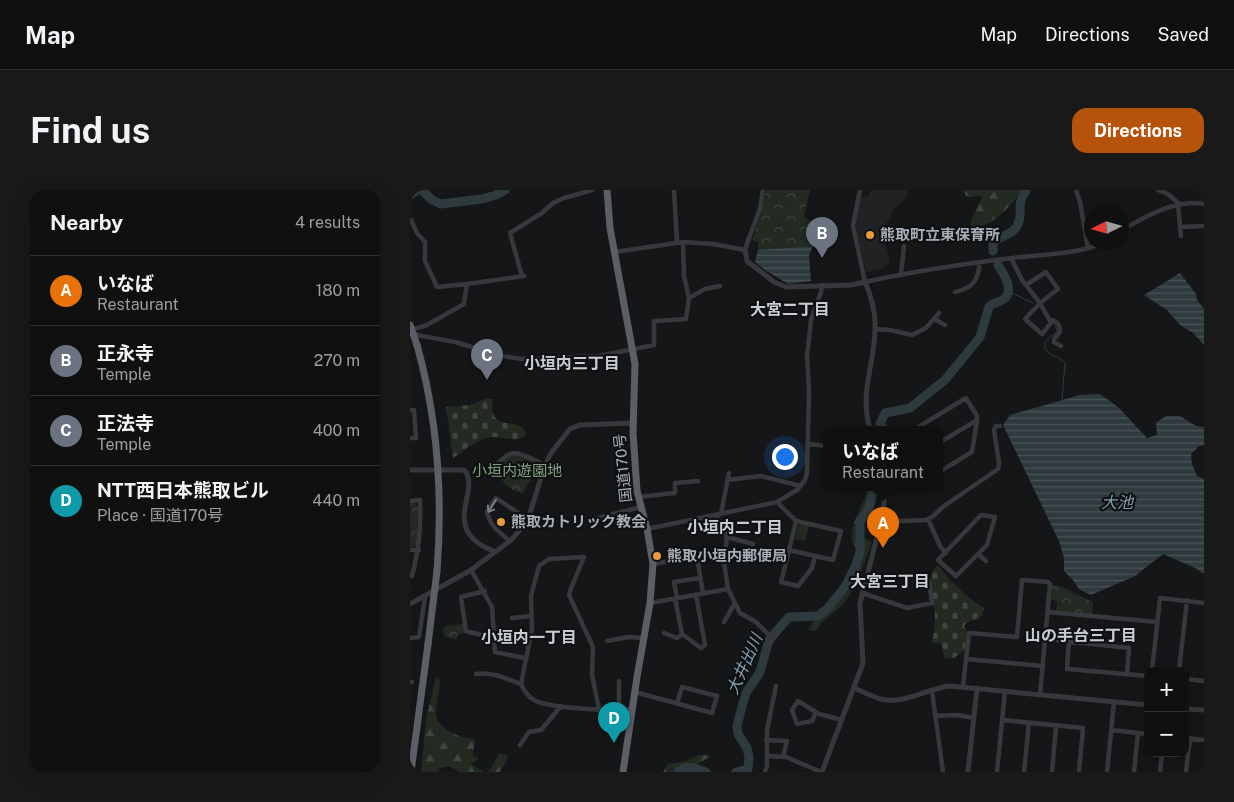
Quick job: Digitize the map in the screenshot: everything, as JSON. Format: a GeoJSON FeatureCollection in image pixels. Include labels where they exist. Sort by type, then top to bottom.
{"type":"FeatureCollection","features":[{"type":"Feature","properties":{"kind":"highway","name":"国道170号"},"geometry":{"type":"LineString","coordinates":[[607,190],[609,218],[635,374],[633,423],[638,497],[647,529],[653,564],[650,603],[623,772]]}},
{"type":"Feature","properties":{"kind":"highway"},"geometry":{"type":"LineString","coordinates":[[410,325],[427,379],[440,469],[440,530],[437,571],[413,740],[412,772]]}},
{"type":"Feature","properties":{"kind":"street"},"geometry":{"type":"LineString","coordinates":[[411,220],[417,233],[425,242],[425,261],[438,287],[524,276],[521,273],[510,233],[542,213],[553,203],[592,190]]}},
{"type":"Feature","properties":{"kind":"street"},"geometry":{"type":"LineString","coordinates":[[674,190],[677,242]]}},
{"type":"Feature","properties":{"kind":"street"},"geometry":{"type":"LineString","coordinates":[[763,190],[760,208],[745,250],[747,261],[779,285],[792,288],[851,285],[901,274],[1084,249]]}},
{"type":"Feature","properties":{"kind":"street"},"geometry":{"type":"LineString","coordinates":[[860,190],[853,226],[870,298],[875,329],[866,392],[870,426]]}},
{"type":"Feature","properties":{"kind":"street"},"geometry":{"type":"LineString","coordinates":[[1076,190],[1084,225]]}},
{"type":"Feature","properties":{"kind":"street"},"geometry":{"type":"LineString","coordinates":[[1158,190],[1168,194],[1179,204],[1181,236]]}},
{"type":"Feature","properties":{"kind":"street"},"geometry":{"type":"LineString","coordinates":[[1129,227],[1179,204],[1194,202],[1204,204]]}},
{"type":"Feature","properties":{"kind":"street"},"geometry":{"type":"LineString","coordinates":[[1180,227],[1204,226]]}},
{"type":"Feature","properties":{"kind":"street"},"geometry":{"type":"LineString","coordinates":[[615,252],[677,242],[713,244],[745,250]]}},
{"type":"Feature","properties":{"kind":"street"},"geometry":{"type":"LineString","coordinates":[[410,334],[455,342],[503,356],[521,359],[599,356],[654,345],[654,321],[686,319],[689,298],[683,271],[683,242]]}},
{"type":"Feature","properties":{"kind":"street"},"geometry":{"type":"LineString","coordinates":[[901,274],[904,246]]}},
{"type":"Feature","properties":{"kind":"street"},"geometry":{"type":"LineString","coordinates":[[1011,258],[1026,285],[1040,303],[1051,322],[1042,334],[1026,319],[1040,303],[1058,290],[1046,272],[1026,285]]}},
{"type":"Feature","properties":{"kind":"street"},"geometry":{"type":"LineString","coordinates":[[956,292],[965,290],[976,282],[980,262]]}},
{"type":"Feature","properties":{"kind":"street"},"geometry":{"type":"LineString","coordinates":[[410,330],[427,325],[464,304],[468,284]]}},
{"type":"Feature","properties":{"kind":"street"},"geometry":{"type":"LineString","coordinates":[[647,529],[777,502],[792,495],[801,486],[807,473],[809,392],[807,356],[810,328],[822,285]]}},
{"type":"Feature","properties":{"kind":"street"},"geometry":{"type":"LineString","coordinates":[[689,298],[706,289],[720,286]]}},
{"type":"Feature","properties":{"kind":"street"},"geometry":{"type":"LineString","coordinates":[[875,329],[912,335],[926,328],[939,313]]}},
{"type":"Feature","properties":{"kind":"street"},"geometry":{"type":"LineString","coordinates":[[934,319],[945,326]]}},
{"type":"Feature","properties":{"kind":"street"},"geometry":{"type":"LineString","coordinates":[[1050,320],[1056,321],[1058,324],[1060,332],[1054,339],[1054,342],[1061,346]]}},
{"type":"Feature","properties":{"kind":"street"},"geometry":{"type":"LineString","coordinates":[[920,426],[966,398],[978,416],[972,452],[943,470]]}},
{"type":"Feature","properties":{"kind":"street"},"geometry":{"type":"LineString","coordinates":[[410,410],[414,410],[416,438],[410,438]]}},
{"type":"Feature","properties":{"kind":"street"},"geometry":{"type":"LineString","coordinates":[[943,441],[977,420]]}},
{"type":"Feature","properties":{"kind":"street"},"geometry":{"type":"LineString","coordinates":[[410,604],[471,570],[510,541],[527,519],[535,501],[545,465],[565,434],[575,427],[633,423]]}},
{"type":"Feature","properties":{"kind":"street"},"geometry":{"type":"LineString","coordinates":[[881,522],[928,519],[998,469],[1000,463],[994,430],[996,426],[1000,426]]}},
{"type":"Feature","properties":{"kind":"street"},"geometry":{"type":"LineString","coordinates":[[808,444],[823,446]]}},
{"type":"Feature","properties":{"kind":"street"},"geometry":{"type":"LineString","coordinates":[[491,471],[504,456],[512,453],[517,453],[545,465]]}},
{"type":"Feature","properties":{"kind":"street"},"geometry":{"type":"LineString","coordinates":[[410,470],[464,470],[468,474],[469,480],[465,512],[468,533],[476,543],[496,552]]}},
{"type":"Feature","properties":{"kind":"street"},"geometry":{"type":"LineString","coordinates":[[729,473],[719,514],[727,537],[724,562],[728,589],[740,613],[756,622],[771,637],[769,646]]}},
{"type":"Feature","properties":{"kind":"street"},"geometry":{"type":"LineString","coordinates":[[728,480],[762,476],[801,486]]}},
{"type":"Feature","properties":{"kind":"street"},"geometry":{"type":"LineString","coordinates":[[638,497],[675,493],[675,483],[698,481]]}},
{"type":"Feature","properties":{"kind":"street"},"geometry":{"type":"LineString","coordinates":[[767,756],[783,757],[822,772],[863,663],[860,620],[862,592],[881,522],[884,491]]}},
{"type":"Feature","properties":{"kind":"street"},"geometry":{"type":"LineString","coordinates":[[510,541],[491,526],[488,519],[487,512],[496,498],[527,519]]}},
{"type":"Feature","properties":{"kind":"street"},"geometry":{"type":"LineString","coordinates":[[410,501],[420,500],[418,550],[412,576],[410,576]]}},
{"type":"Feature","properties":{"kind":"street"},"geometry":{"type":"LineString","coordinates":[[777,502],[796,522],[841,531],[834,560],[790,550]]}},
{"type":"Feature","properties":{"kind":"street"},"geometry":{"type":"LineString","coordinates":[[594,519],[641,507]]}},
{"type":"Feature","properties":{"kind":"street"},"geometry":{"type":"LineString","coordinates":[[981,515],[995,517],[990,541],[956,576],[938,560],[946,553],[981,515]]}},
{"type":"Feature","properties":{"kind":"street"},"geometry":{"type":"LineString","coordinates":[[928,519],[940,546],[946,553]]}},
{"type":"Feature","properties":{"kind":"street"},"geometry":{"type":"LineString","coordinates":[[796,522],[781,582],[798,586],[812,568],[815,556]]}},
{"type":"Feature","properties":{"kind":"street"},"geometry":{"type":"LineString","coordinates":[[727,537],[754,544]]}},
{"type":"Feature","properties":{"kind":"street"},"geometry":{"type":"LineString","coordinates":[[410,550],[418,550]]}},
{"type":"Feature","properties":{"kind":"street"},"geometry":{"type":"LineString","coordinates":[[653,564],[725,552]]}},
{"type":"Feature","properties":{"kind":"street"},"geometry":{"type":"LineString","coordinates":[[978,554],[986,561]]}},
{"type":"Feature","properties":{"kind":"street"},"geometry":{"type":"LineString","coordinates":[[599,709],[592,675],[593,647],[569,595],[584,557],[550,559],[539,566],[531,596],[532,629],[521,684],[526,694],[536,701],[561,706],[619,711],[632,709]]}},
{"type":"Feature","properties":{"kind":"street"},"geometry":{"type":"LineString","coordinates":[[696,557],[703,593]]}},
{"type":"Feature","properties":{"kind":"street"},"geometry":{"type":"LineString","coordinates":[[471,570],[492,607],[495,652],[526,658]]}},
{"type":"Feature","properties":{"kind":"street"},"geometry":{"type":"LineString","coordinates":[[696,595],[705,645],[701,648],[682,634],[674,582],[700,578]]}},
{"type":"Feature","properties":{"kind":"street"},"geometry":{"type":"LineString","coordinates":[[964,686],[969,633],[1017,637],[1022,580],[1048,582],[1050,584],[1040,695]]}},
{"type":"Feature","properties":{"kind":"street"},"geometry":{"type":"LineString","coordinates":[[862,592],[907,608],[932,603],[929,581]]}},
{"type":"Feature","properties":{"kind":"street"},"geometry":{"type":"LineString","coordinates":[[650,603],[728,589]]}},
{"type":"Feature","properties":{"kind":"street"},"geometry":{"type":"LineString","coordinates":[[484,591],[461,597],[466,631],[494,638]]}},
{"type":"Feature","properties":{"kind":"street"},"geometry":{"type":"LineString","coordinates":[[410,638],[419,637],[425,597]]}},
{"type":"Feature","properties":{"kind":"street"},"geometry":{"type":"LineString","coordinates":[[1152,667],[1160,598],[1204,603]]}},
{"type":"Feature","properties":{"kind":"street"},"geometry":{"type":"LineString","coordinates":[[1180,667],[1187,600]]}},
{"type":"Feature","properties":{"kind":"street"},"geometry":{"type":"LineString","coordinates":[[724,622],[735,603]]}},
{"type":"Feature","properties":{"kind":"street"},"geometry":{"type":"LineString","coordinates":[[1048,612],[1157,622]]}},
{"type":"Feature","properties":{"kind":"street"},"geometry":{"type":"LineString","coordinates":[[512,618],[531,616]]}},
{"type":"Feature","properties":{"kind":"street"},"geometry":{"type":"LineString","coordinates":[[664,633],[676,638],[682,634]]}},
{"type":"Feature","properties":{"kind":"street"},"geometry":{"type":"LineString","coordinates":[[607,641],[628,637],[643,638]]}},
{"type":"Feature","properties":{"kind":"street"},"geometry":{"type":"LineString","coordinates":[[1045,639],[1129,648],[1126,675]]}},
{"type":"Feature","properties":{"kind":"street"},"geometry":{"type":"LineString","coordinates":[[1069,642],[1067,669],[1144,676]]}},
{"type":"Feature","properties":{"kind":"street"},"geometry":{"type":"LineString","coordinates":[[966,659],[1042,666]]}},
{"type":"Feature","properties":{"kind":"street"},"geometry":{"type":"LineString","coordinates":[[476,674],[488,672],[521,684]]}},
{"type":"Feature","properties":{"kind":"street"},"geometry":{"type":"LineString","coordinates":[[1189,679],[1204,681]]}},
{"type":"Feature","properties":{"kind":"street"},"geometry":{"type":"LineString","coordinates":[[619,681],[619,711]]}},
{"type":"Feature","properties":{"kind":"street"},"geometry":{"type":"LineString","coordinates":[[635,692],[677,704],[712,714],[717,696],[682,686],[677,704]]}},
{"type":"Feature","properties":{"kind":"street"},"geometry":{"type":"LineString","coordinates":[[765,772],[766,740],[776,686]]}},
{"type":"Feature","properties":{"kind":"street"},"geometry":{"type":"LineString","coordinates":[[854,688],[881,699],[890,700],[903,699],[950,686],[964,686],[1144,706]]}},
{"type":"Feature","properties":{"kind":"street"},"geometry":{"type":"LineString","coordinates":[[968,772],[977,688]]}},
{"type":"Feature","properties":{"kind":"street"},"geometry":{"type":"LineString","coordinates":[[932,691],[943,772]]}},
{"type":"Feature","properties":{"kind":"street"},"geometry":{"type":"LineString","coordinates":[[997,772],[1005,691]]}},
{"type":"Feature","properties":{"kind":"street"},"geometry":{"type":"LineString","coordinates":[[816,712],[812,721],[796,724],[792,710],[798,701],[816,712],[842,720]]}},
{"type":"Feature","properties":{"kind":"street"},"geometry":{"type":"LineString","coordinates":[[1107,772],[1114,702]]}},
{"type":"Feature","properties":{"kind":"street"},"geometry":{"type":"LineString","coordinates":[[520,745],[529,732],[541,730],[561,706]]}},
{"type":"Feature","properties":{"kind":"street"},"geometry":{"type":"LineString","coordinates":[[1189,709],[1204,710]]}},
{"type":"Feature","properties":{"kind":"street"},"geometry":{"type":"LineString","coordinates":[[935,716],[957,715],[974,718]]}},
{"type":"Feature","properties":{"kind":"street"},"geometry":{"type":"LineString","coordinates":[[1002,720],[1083,728],[1079,772]]}},
{"type":"Feature","properties":{"kind":"street"},"geometry":{"type":"LineString","coordinates":[[1024,772],[1028,723]]}},
{"type":"Feature","properties":{"kind":"street"},"geometry":{"type":"LineString","coordinates":[[1052,772],[1056,726]]}},
{"type":"Feature","properties":{"kind":"street"},"geometry":{"type":"LineString","coordinates":[[1111,730],[1144,734]]}},
{"type":"Feature","properties":{"kind":"street"},"geometry":{"type":"LineString","coordinates":[[1134,772],[1138,733]]}},
{"type":"Feature","properties":{"kind":"street"},"geometry":{"type":"LineString","coordinates":[[1189,738],[1204,740]]}},
{"type":"Feature","properties":{"kind":"street"},"geometry":{"type":"LineString","coordinates":[[766,740],[787,741],[783,757]]}},
{"type":"Feature","properties":{"kind":"street"},"geometry":{"type":"LineString","coordinates":[[1160,772],[1162,757]]}},
{"type":"Feature","properties":{"kind":"street"},"geometry":{"type":"LineString","coordinates":[[1186,757],[1186,772]]}},
{"type":"Feature","properties":{"kind":"shaded area","name":"熊取町立東保育所"},"geometry":{"type":"Polygon","coordinates":[[[872,190],[906,190],[908,195],[892,212],[884,229],[883,241],[890,262],[884,268],[866,272],[856,230],[856,220],[861,197],[868,196],[872,190]]]}},
{"type":"Feature","properties":{"kind":"green space"},"geometry":{"type":"Polygon","coordinates":[[[766,190],[810,190],[804,216],[819,229],[813,246],[758,250],[758,242],[752,240],[762,210],[766,190]]]}},
{"type":"Feature","properties":{"kind":"green space"},"geometry":{"type":"Polygon","coordinates":[[[962,190],[1022,190],[999,216],[981,226],[975,238],[971,236],[971,220],[982,198],[980,195],[966,196],[962,190]]]}},
{"type":"Feature","properties":{"kind":"green space"},"geometry":{"type":"Polygon","coordinates":[[[485,399],[493,399],[495,417],[500,421],[519,426],[526,435],[519,439],[487,438],[476,442],[453,458],[446,407],[470,405],[485,399]]]}},
{"type":"Feature","properties":{"kind":"green space","name":"小垣内遊園地"},"geometry":{"type":"Polygon","coordinates":[[[516,454],[540,464],[523,493],[515,491],[508,486],[493,470],[503,459],[516,454]]]}},
{"type":"Feature","properties":{"kind":"green space"},"geometry":{"type":"Polygon","coordinates":[[[867,491],[880,491],[877,494],[875,504],[862,524],[864,538],[872,542],[855,588],[845,602],[822,622],[817,630],[809,631],[815,620],[840,596],[856,568],[860,553],[853,543],[852,530],[867,491]]]}},
{"type":"Feature","properties":{"kind":"green space"},"geometry":{"type":"Polygon","coordinates":[[[410,503],[415,503],[418,506],[417,545],[414,547],[410,547],[410,503]]]}},
{"type":"Feature","properties":{"kind":"green space"},"geometry":{"type":"Polygon","coordinates":[[[801,524],[809,526],[805,541],[795,539],[798,526],[801,524]]]}},
{"type":"Feature","properties":{"kind":"green space"},"geometry":{"type":"Polygon","coordinates":[[[937,566],[972,600],[985,609],[980,618],[966,623],[964,627],[967,630],[965,650],[954,658],[945,659],[941,643],[932,643],[935,614],[930,584],[933,571],[937,566]]]}},
{"type":"Feature","properties":{"kind":"green space"},"geometry":{"type":"Polygon","coordinates":[[[1050,584],[1062,587],[1093,602],[1092,617],[1056,613],[1057,601],[1049,599],[1050,584]]]}},
{"type":"Feature","properties":{"kind":"green space"},"geometry":{"type":"Polygon","coordinates":[[[465,624],[466,633],[458,634],[456,640],[444,636],[443,629],[446,626],[465,624]]]}},
{"type":"Feature","properties":{"kind":"green space"},"geometry":{"type":"Polygon","coordinates":[[[436,676],[440,681],[436,713],[438,721],[452,733],[475,739],[473,755],[479,759],[471,764],[484,772],[459,772],[447,766],[439,769],[439,772],[421,772],[426,720],[436,676]]]}},
{"type":"Feature","properties":{"kind":"green space"},"geometry":{"type":"Polygon","coordinates":[[[499,753],[507,755],[507,760],[500,772],[487,772],[492,767],[499,753]]]}},
{"type":"Feature","properties":{"kind":"green space"},"geometry":{"type":"Polygon","coordinates":[[[699,755],[709,755],[710,757],[697,765],[696,770],[703,772],[663,772],[668,764],[686,761],[699,755]]]}},
{"type":"Feature","properties":{"kind":"water"},"geometry":{"type":"Polygon","coordinates":[[[813,246],[809,255],[811,281],[788,284],[755,262],[758,250],[813,246]]]}},
{"type":"Feature","properties":{"kind":"water"},"geometry":{"type":"Polygon","coordinates":[[[1180,273],[1196,294],[1197,300],[1204,309],[1204,345],[1193,333],[1180,325],[1167,310],[1144,295],[1180,273]]]}},
{"type":"Feature","properties":{"kind":"water","name":"大池"},"geometry":{"type":"Polygon","coordinates":[[[1100,394],[1118,407],[1147,438],[1157,435],[1156,423],[1166,416],[1180,416],[1196,426],[1204,427],[1204,445],[1199,446],[1191,454],[1192,464],[1197,476],[1204,479],[1204,574],[1163,554],[1135,576],[1091,595],[1079,589],[1064,571],[1064,558],[1059,541],[1003,425],[1010,415],[1080,395],[1100,394]]]}},
{"type":"Feature","properties":{"kind":"waterway"},"geometry":{"type":"LineString","coordinates":[[410,195],[418,190]]}},
{"type":"Feature","properties":{"kind":"waterway"},"geometry":{"type":"LineString","coordinates":[[422,190],[432,200],[441,204],[482,199],[505,190]]}},
{"type":"Feature","properties":{"kind":"waterway","name":"大井出川"},"geometry":{"type":"LineString","coordinates":[[993,251],[993,243],[1016,228],[1020,220],[1021,201],[1026,190]]}},
{"type":"Feature","properties":{"kind":"waterway","name":"大井出川"},"geometry":{"type":"LineString","coordinates":[[882,426],[880,424],[885,413],[910,408],[945,380],[980,337],[989,307],[1004,299],[1007,295],[1007,282],[998,265]]}},
{"type":"Feature","properties":{"kind":"waterway"},"geometry":{"type":"LineString","coordinates":[[1008,291],[1033,303]]}},
{"type":"Feature","properties":{"kind":"waterway"},"geometry":{"type":"LineString","coordinates":[[1055,324],[1057,331],[1046,341],[1045,347],[1049,353],[1065,363],[1062,399]]}},
{"type":"Feature","properties":{"kind":"waterway","name":"大井出川"},"geometry":{"type":"LineString","coordinates":[[736,772],[748,769],[749,757],[747,748],[738,734],[737,726],[746,693],[760,672],[769,640],[789,617],[818,616],[827,609],[845,587],[860,552],[860,522],[869,508],[873,491]]}},
{"type":"Feature","properties":{"kind":"waterway","name":"大井出川"},"geometry":{"type":"LineString","coordinates":[[678,772],[688,767],[706,772]]}},
{"type":"Feature","properties":{"kind":"place","name":"熊取町立東保育所"},"geometry":{"type":"Point","coordinates":[870,235]}},
{"type":"Feature","properties":{"kind":"place","name":"正永寺"},"geometry":{"type":"Point","coordinates":[822,258]}},
{"type":"Feature","properties":{"kind":"place","name":"正法寺"},"geometry":{"type":"Point","coordinates":[487,380]}},
{"type":"Feature","properties":{"kind":"place","name":"熊取カトリック教会"},"geometry":{"type":"Point","coordinates":[501,522]}},
{"type":"Feature","properties":{"kind":"place","name":"いなば"},"geometry":{"type":"Point","coordinates":[883,548]}},
{"type":"Feature","properties":{"kind":"place","name":"熊取小垣内郵便局"},"geometry":{"type":"Point","coordinates":[657,556]}},
{"type":"Feature","properties":{"kind":"place","name":"NTT西日本熊取ビル"},"geometry":{"type":"Point","coordinates":[614,743]}},
{"type":"Feature","properties":{"kind":"district","name":"大宮二丁目"},"geometry":{"type":"Point","coordinates":[790,309]}},
{"type":"Feature","properties":{"kind":"district","name":"小垣内三丁目"},"geometry":{"type":"Point","coordinates":[572,363]}},
{"type":"Feature","properties":{"kind":"district","name":"小垣内二丁目"},"geometry":{"type":"Point","coordinates":[735,527]}},
{"type":"Feature","properties":{"kind":"district","name":"大宮三丁目"},"geometry":{"type":"Point","coordinates":[890,581]}},
{"type":"Feature","properties":{"kind":"district","name":"山の手台三丁目"},"geometry":{"type":"Point","coordinates":[1081,635]}},
{"type":"Feature","properties":{"kind":"district","name":"小垣内一丁目"},"geometry":{"type":"Point","coordinates":[529,637]}}]}
